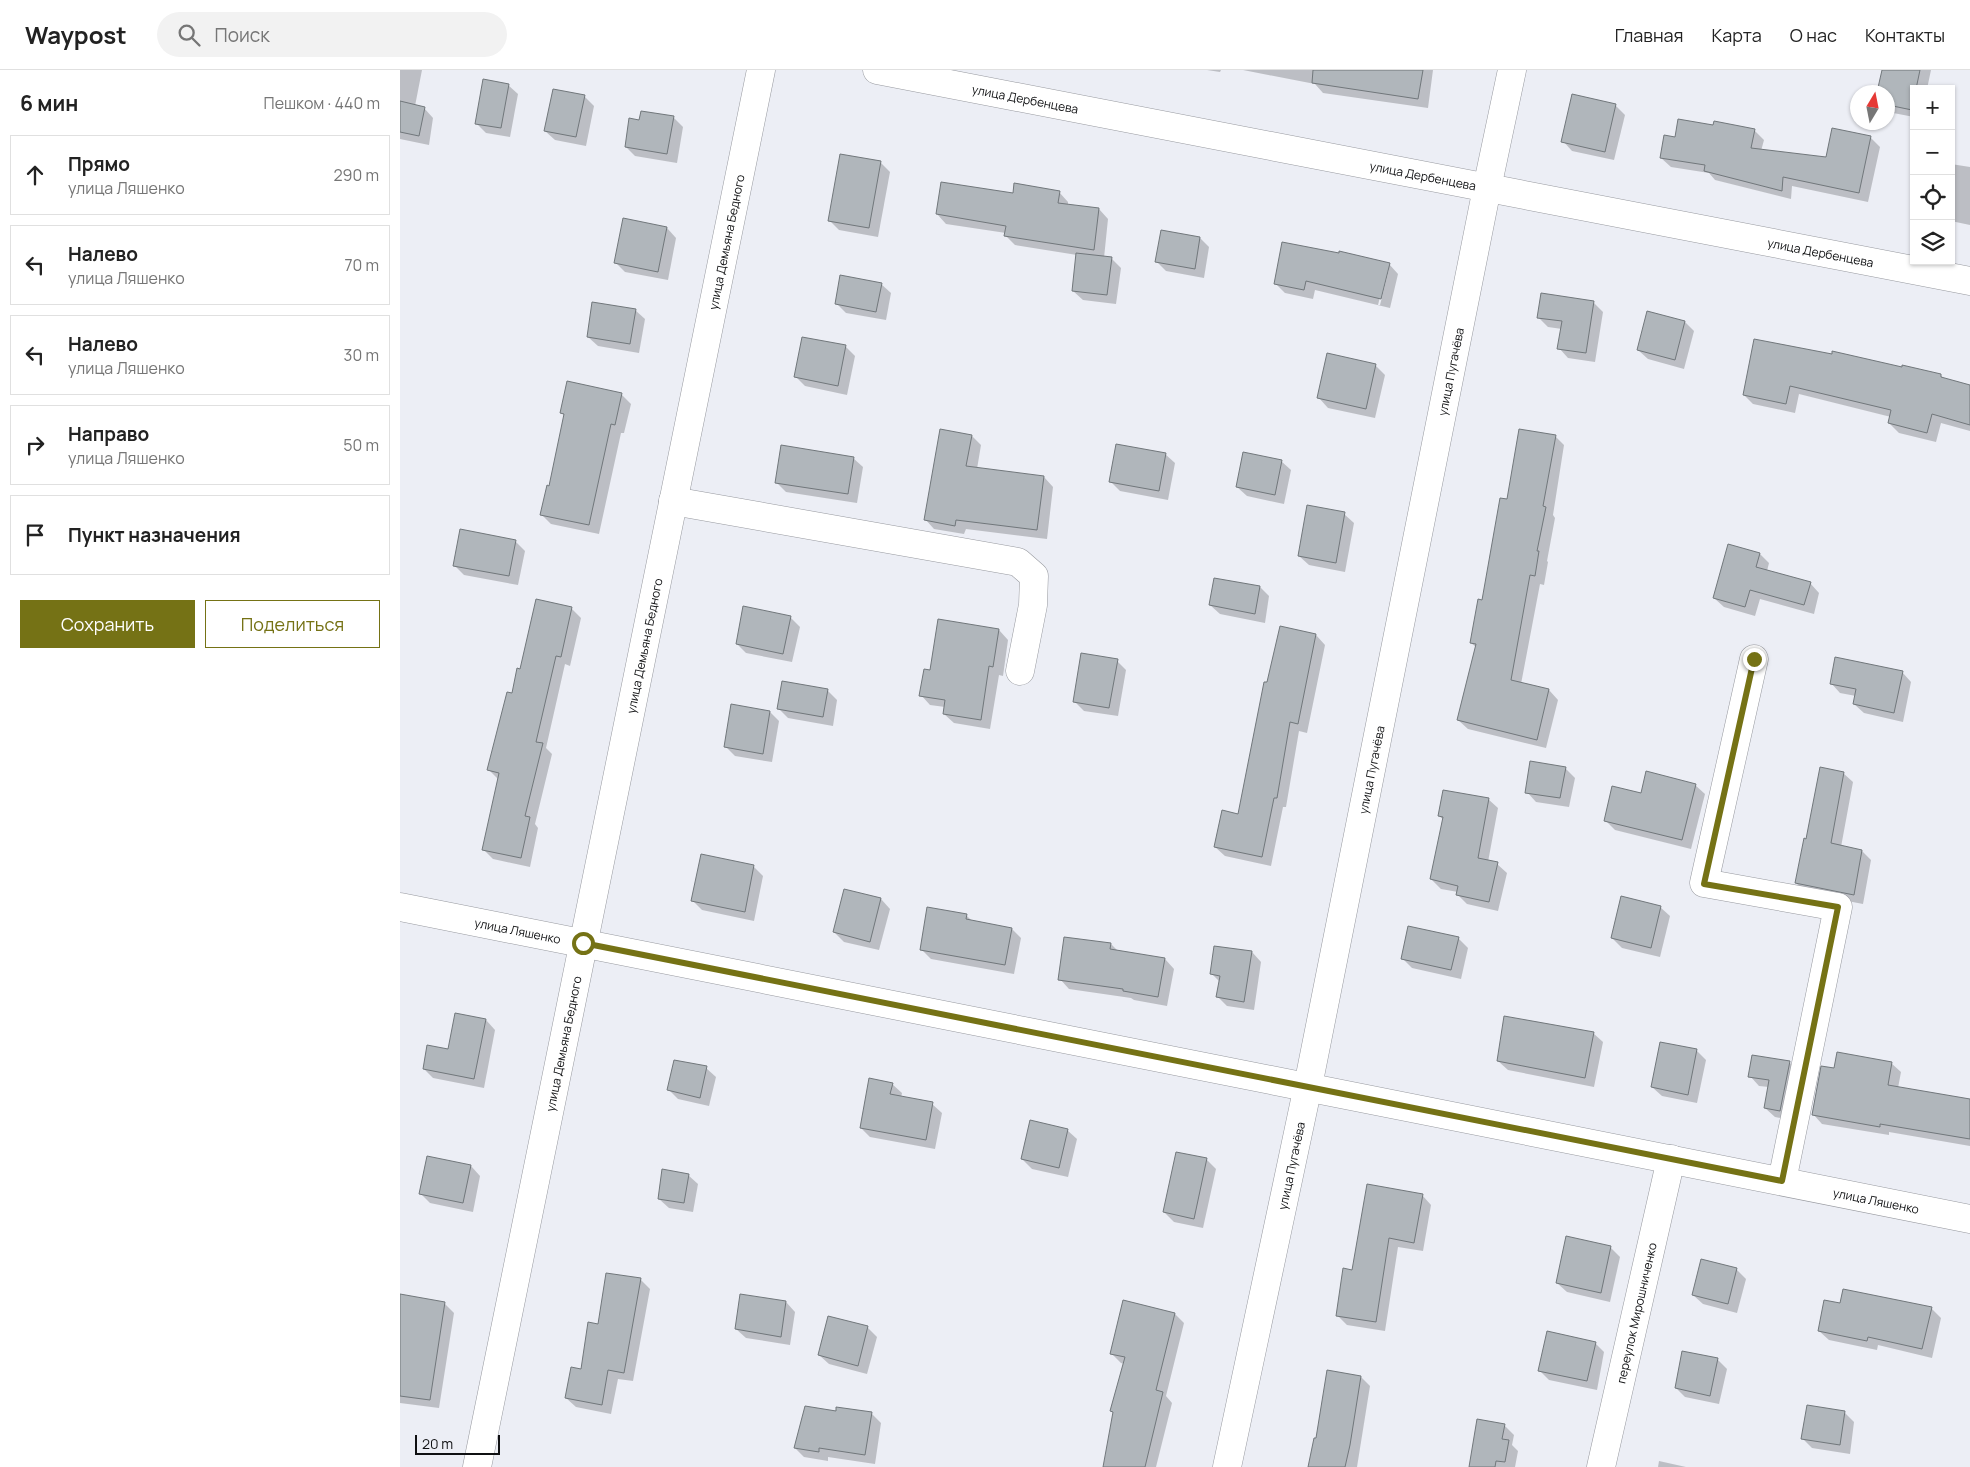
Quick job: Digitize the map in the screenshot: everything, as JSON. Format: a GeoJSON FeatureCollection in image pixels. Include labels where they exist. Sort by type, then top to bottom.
{"type":"FeatureCollection","features":[{"type":"Feature","properties":{"kind":"street","name":"улица Демьяна Бедного"},"geometry":{"type":"LineString","coordinates":[[477,1467],[761,70]]}},
{"type":"Feature","properties":{"kind":"street","name":"улица Дербенцева"},"geometry":{"type":"LineString","coordinates":[[877,70],[1970,281]]}},
{"type":"Feature","properties":{"kind":"street","name":"улица Пугачёва"},"geometry":{"type":"LineString","coordinates":[[1227,1467],[1308,1086],[1512,70]]}},
{"type":"Feature","properties":{"kind":"street"},"geometry":{"type":"LineString","coordinates":[[673,501],[1018,562],[1034,576],[1033,605],[1020,671]]}},
{"type":"Feature","properties":{"kind":"street"},"geometry":{"type":"LineString","coordinates":[[1754,659],[1704,884],[1838,907],[1782,1181]]}},
{"type":"Feature","properties":{"kind":"street","name":"улица Ляшенко"},"geometry":{"type":"LineString","coordinates":[[400,907],[1970,1219]]}},
{"type":"Feature","properties":{"kind":"street","name":"переулок Мирошниченко"},"geometry":{"type":"LineString","coordinates":[[1601,1467],[1670,1159]]}},
{"type":"Feature","properties":{"kind":"building"},"geometry":{"type":"Polygon","coordinates":[[[1313,70],[1423,70],[1418,99],[1312,83],[1313,70]]]}},
{"type":"Feature","properties":{"kind":"building"},"geometry":{"type":"Polygon","coordinates":[[[1882,70],[1920,70],[1917,85],[1910,85],[1910,110],[1895,106],[1895,85],[1879,85],[1882,70]]]}},
{"type":"Feature","properties":{"kind":"building"},"geometry":{"type":"Polygon","coordinates":[[[483,79],[509,84],[501,128],[475,124],[483,79]]]}},
{"type":"Feature","properties":{"kind":"building"},"geometry":{"type":"Polygon","coordinates":[[[553,89],[585,95],[576,137],[544,131],[553,89]]]}},
{"type":"Feature","properties":{"kind":"building"},"geometry":{"type":"Polygon","coordinates":[[[1572,94],[1616,104],[1605,152],[1561,142],[1572,94]]]}},
{"type":"Feature","properties":{"kind":"building"},"geometry":{"type":"Polygon","coordinates":[[[400,101],[425,107],[419,136],[400,132],[400,101]]]}},
{"type":"Feature","properties":{"kind":"building"},"geometry":{"type":"Polygon","coordinates":[[[641,111],[674,116],[667,154],[625,147],[629,118],[639,120],[641,111]]]}},
{"type":"Feature","properties":{"kind":"building"},"geometry":{"type":"Polygon","coordinates":[[[1678,119],[1713,125],[1714,121],[1755,129],[1751,148],[1826,157],[1832,128],[1871,136],[1859,193],[1783,177],[1782,191],[1704,171],[1705,165],[1660,158],[1664,135],[1675,137],[1678,119]]]}},
{"type":"Feature","properties":{"kind":"building"},"geometry":{"type":"Polygon","coordinates":[[[840,154],[881,161],[869,228],[828,221],[840,154]]]}},
{"type":"Feature","properties":{"kind":"building"},"geometry":{"type":"Polygon","coordinates":[[[941,182],[1013,193],[1014,183],[1060,191],[1058,203],[1099,208],[1094,250],[1004,236],[1006,226],[936,214],[941,182]]]}},
{"type":"Feature","properties":{"kind":"building"},"geometry":{"type":"Polygon","coordinates":[[[623,218],[667,227],[658,272],[614,263],[623,218]]]}},
{"type":"Feature","properties":{"kind":"building"},"geometry":{"type":"Polygon","coordinates":[[[1161,230],[1200,237],[1195,269],[1155,262],[1161,230]]]}},
{"type":"Feature","properties":{"kind":"building"},"geometry":{"type":"Polygon","coordinates":[[[1282,242],[1339,253],[1339,251],[1390,263],[1381,299],[1306,281],[1304,290],[1274,284],[1282,242]]]}},
{"type":"Feature","properties":{"kind":"building"},"geometry":{"type":"Polygon","coordinates":[[[1076,253],[1112,257],[1107,295],[1072,291],[1076,253]]]}},
{"type":"Feature","properties":{"kind":"building"},"geometry":{"type":"Polygon","coordinates":[[[840,275],[882,283],[876,312],[835,304],[840,275]]]}},
{"type":"Feature","properties":{"kind":"building"},"geometry":{"type":"Polygon","coordinates":[[[1541,293],[1594,301],[1586,353],[1557,349],[1562,321],[1537,318],[1541,293]]]}},
{"type":"Feature","properties":{"kind":"building"},"geometry":{"type":"Polygon","coordinates":[[[592,302],[636,309],[630,344],[587,337],[592,302]]]}},
{"type":"Feature","properties":{"kind":"building"},"geometry":{"type":"Polygon","coordinates":[[[1647,311],[1685,321],[1675,360],[1637,350],[1647,311]]]}},
{"type":"Feature","properties":{"kind":"building"},"geometry":{"type":"Polygon","coordinates":[[[802,337],[846,345],[838,386],[794,377],[802,337]]]}},
{"type":"Feature","properties":{"kind":"building"},"geometry":{"type":"Polygon","coordinates":[[[1754,339],[1832,354],[1832,351],[1902,367],[1902,365],[1941,374],[1941,377],[1970,385],[1970,425],[1932,414],[1927,433],[1888,423],[1891,410],[1790,386],[1786,404],[1743,395],[1754,339]]]}},
{"type":"Feature","properties":{"kind":"building"},"geometry":{"type":"Polygon","coordinates":[[[1327,353],[1376,364],[1366,409],[1317,398],[1327,353]]]}},
{"type":"Feature","properties":{"kind":"building"},"geometry":{"type":"Polygon","coordinates":[[[567,381],[622,393],[615,425],[611,424],[589,525],[540,515],[547,485],[549,486],[564,414],[560,413],[567,381]]]}},
{"type":"Feature","properties":{"kind":"building"},"geometry":{"type":"Polygon","coordinates":[[[940,429],[972,435],[966,466],[1044,476],[1037,530],[956,520],[955,526],[924,520],[940,429]]]}},
{"type":"Feature","properties":{"kind":"building"},"geometry":{"type":"Polygon","coordinates":[[[1519,429],[1556,435],[1543,506],[1546,507],[1537,551],[1539,551],[1535,576],[1530,575],[1511,680],[1549,689],[1537,740],[1457,720],[1476,644],[1470,643],[1478,599],[1482,600],[1500,498],[1507,499],[1519,429]]]}},
{"type":"Feature","properties":{"kind":"building"},"geometry":{"type":"Polygon","coordinates":[[[1116,444],[1166,453],[1159,491],[1109,482],[1116,444]]]}},
{"type":"Feature","properties":{"kind":"building"},"geometry":{"type":"Polygon","coordinates":[[[781,445],[854,457],[848,494],[775,483],[781,445]]]}},
{"type":"Feature","properties":{"kind":"building"},"geometry":{"type":"Polygon","coordinates":[[[1243,452],[1282,460],[1275,495],[1236,487],[1243,452]]]}},
{"type":"Feature","properties":{"kind":"building"},"geometry":{"type":"Polygon","coordinates":[[[1307,505],[1345,512],[1336,563],[1298,556],[1307,505]]]}},
{"type":"Feature","properties":{"kind":"building"},"geometry":{"type":"Polygon","coordinates":[[[460,529],[516,540],[509,576],[453,566],[460,529]]]}},
{"type":"Feature","properties":{"kind":"building"},"geometry":{"type":"Polygon","coordinates":[[[1728,544],[1760,553],[1756,567],[1811,582],[1804,605],[1750,590],[1745,607],[1713,598],[1728,544]]]}},
{"type":"Feature","properties":{"kind":"building"},"geometry":{"type":"Polygon","coordinates":[[[1214,578],[1260,586],[1255,614],[1209,605],[1214,578]]]}},
{"type":"Feature","properties":{"kind":"building"},"geometry":{"type":"Polygon","coordinates":[[[536,599],[572,607],[561,657],[556,656],[536,742],[543,743],[525,816],[530,817],[521,858],[482,850],[499,773],[487,770],[507,692],[512,693],[517,668],[520,669],[536,599]]]}},
{"type":"Feature","properties":{"kind":"building"},"geometry":{"type":"Polygon","coordinates":[[[743,606],[791,616],[783,654],[736,644],[743,606]]]}},
{"type":"Feature","properties":{"kind":"building"},"geometry":{"type":"Polygon","coordinates":[[[938,619],[999,629],[993,667],[989,666],[981,720],[943,714],[945,700],[919,696],[924,669],[930,670],[938,619]]]}},
{"type":"Feature","properties":{"kind":"building"},"geometry":{"type":"Polygon","coordinates":[[[1280,626],[1316,634],[1298,724],[1290,722],[1277,798],[1274,798],[1262,857],[1214,847],[1222,810],[1238,814],[1264,682],[1267,682],[1280,626]]]}},
{"type":"Feature","properties":{"kind":"building"},"geometry":{"type":"Polygon","coordinates":[[[1081,653],[1118,659],[1109,708],[1073,702],[1081,653]]]}},
{"type":"Feature","properties":{"kind":"building"},"geometry":{"type":"Polygon","coordinates":[[[1835,657],[1903,671],[1894,713],[1853,704],[1856,689],[1830,684],[1835,657]]]}},
{"type":"Feature","properties":{"kind":"building"},"geometry":{"type":"Polygon","coordinates":[[[782,681],[828,689],[823,717],[777,709],[782,681]]]}},
{"type":"Feature","properties":{"kind":"building"},"geometry":{"type":"Polygon","coordinates":[[[731,704],[770,711],[763,754],[724,747],[731,704]]]}},
{"type":"Feature","properties":{"kind":"building"},"geometry":{"type":"Polygon","coordinates":[[[1530,761],[1566,767],[1560,798],[1525,793],[1530,761]]]}},
{"type":"Feature","properties":{"kind":"building"},"geometry":{"type":"Polygon","coordinates":[[[1820,767],[1844,772],[1831,843],[1862,850],[1854,895],[1795,883],[1820,767]]]}},
{"type":"Feature","properties":{"kind":"building"},"geometry":{"type":"Polygon","coordinates":[[[1646,771],[1696,784],[1682,840],[1604,821],[1612,786],[1641,793],[1646,771]]]}},
{"type":"Feature","properties":{"kind":"building"},"geometry":{"type":"Polygon","coordinates":[[[1443,790],[1489,798],[1478,858],[1498,862],[1489,902],[1456,895],[1458,886],[1430,879],[1443,817],[1438,816],[1443,790]]]}},
{"type":"Feature","properties":{"kind":"building"},"geometry":{"type":"Polygon","coordinates":[[[701,854],[754,865],[745,912],[691,901],[701,854]]]}},
{"type":"Feature","properties":{"kind":"building"},"geometry":{"type":"Polygon","coordinates":[[[844,889],[881,898],[870,942],[833,932],[844,889]]]}},
{"type":"Feature","properties":{"kind":"building"},"geometry":{"type":"Polygon","coordinates":[[[1621,896],[1661,906],[1651,948],[1611,938],[1621,896]]]}},
{"type":"Feature","properties":{"kind":"building"},"geometry":{"type":"Polygon","coordinates":[[[927,907],[967,914],[966,919],[1012,928],[1005,965],[920,950],[927,907]]]}},
{"type":"Feature","properties":{"kind":"building"},"geometry":{"type":"Polygon","coordinates":[[[1408,926],[1459,937],[1451,970],[1401,959],[1408,926]]]}},
{"type":"Feature","properties":{"kind":"building"},"geometry":{"type":"Polygon","coordinates":[[[1064,937],[1111,943],[1110,949],[1165,958],[1158,997],[1123,991],[1123,989],[1058,980],[1064,937]]]}},
{"type":"Feature","properties":{"kind":"building"},"geometry":{"type":"Polygon","coordinates":[[[1214,946],[1252,951],[1244,1002],[1216,997],[1220,976],[1210,974],[1214,946]]]}},
{"type":"Feature","properties":{"kind":"building"},"geometry":{"type":"Polygon","coordinates":[[[455,1013],[486,1019],[474,1079],[423,1069],[427,1045],[448,1049],[455,1013]]]}},
{"type":"Feature","properties":{"kind":"building"},"geometry":{"type":"Polygon","coordinates":[[[1504,1016],[1594,1032],[1585,1078],[1497,1061],[1504,1016]]]}},
{"type":"Feature","properties":{"kind":"building"},"geometry":{"type":"Polygon","coordinates":[[[1660,1042],[1697,1049],[1688,1095],[1651,1087],[1660,1042]]]}},
{"type":"Feature","properties":{"kind":"building"},"geometry":{"type":"Polygon","coordinates":[[[1837,1052],[1892,1062],[1888,1085],[1970,1099],[1970,1139],[1880,1124],[1880,1127],[1812,1115],[1821,1066],[1834,1068],[1837,1052]]]}},
{"type":"Feature","properties":{"kind":"building"},"geometry":{"type":"Polygon","coordinates":[[[1752,1055],[1790,1061],[1780,1111],[1764,1108],[1769,1080],[1748,1077],[1752,1055]]]}},
{"type":"Feature","properties":{"kind":"building"},"geometry":{"type":"Polygon","coordinates":[[[674,1060],[707,1066],[700,1098],[667,1090],[674,1060]]]}},
{"type":"Feature","properties":{"kind":"building"},"geometry":{"type":"Polygon","coordinates":[[[869,1078],[893,1083],[890,1094],[933,1102],[926,1140],[860,1128],[869,1078]]]}},
{"type":"Feature","properties":{"kind":"building"},"geometry":{"type":"Polygon","coordinates":[[[1030,1120],[1068,1129],[1059,1168],[1021,1159],[1030,1120]]]}},
{"type":"Feature","properties":{"kind":"building"},"geometry":{"type":"Polygon","coordinates":[[[1176,1152],[1207,1158],[1194,1219],[1163,1212],[1176,1152]]]}},
{"type":"Feature","properties":{"kind":"building"},"geometry":{"type":"Polygon","coordinates":[[[427,1156],[471,1165],[463,1203],[419,1194],[427,1156]]]}},
{"type":"Feature","properties":{"kind":"building"},"geometry":{"type":"Polygon","coordinates":[[[662,1169],[689,1174],[684,1203],[658,1199],[662,1169]]]}},
{"type":"Feature","properties":{"kind":"building"},"geometry":{"type":"Polygon","coordinates":[[[1367,1184],[1423,1194],[1414,1243],[1389,1238],[1376,1322],[1336,1316],[1343,1268],[1352,1270],[1367,1184]]]}},
{"type":"Feature","properties":{"kind":"building"},"geometry":{"type":"Polygon","coordinates":[[[1566,1236],[1611,1246],[1601,1293],[1556,1283],[1566,1236]]]}},
{"type":"Feature","properties":{"kind":"building"},"geometry":{"type":"Polygon","coordinates":[[[1701,1259],[1737,1268],[1728,1304],[1692,1295],[1701,1259]]]}},
{"type":"Feature","properties":{"kind":"building"},"geometry":{"type":"Polygon","coordinates":[[[606,1273],[641,1278],[624,1373],[608,1370],[602,1405],[565,1398],[571,1367],[581,1369],[588,1322],[598,1324],[606,1273]]]}},
{"type":"Feature","properties":{"kind":"building"},"geometry":{"type":"Polygon","coordinates":[[[1843,1289],[1932,1307],[1922,1349],[1868,1337],[1867,1341],[1818,1331],[1824,1300],[1840,1303],[1843,1289]]]}},
{"type":"Feature","properties":{"kind":"building"},"geometry":{"type":"Polygon","coordinates":[[[400,1294],[445,1302],[430,1400],[400,1396],[400,1294]]]}},
{"type":"Feature","properties":{"kind":"building"},"geometry":{"type":"Polygon","coordinates":[[[740,1294],[786,1301],[781,1337],[735,1329],[740,1294]]]}},
{"type":"Feature","properties":{"kind":"building"},"geometry":{"type":"Polygon","coordinates":[[[1123,1300],[1175,1313],[1156,1390],[1163,1392],[1145,1467],[1103,1467],[1113,1412],[1110,1411],[1125,1357],[1110,1354],[1123,1300]]]}},
{"type":"Feature","properties":{"kind":"building"},"geometry":{"type":"Polygon","coordinates":[[[828,1316],[868,1326],[858,1366],[818,1355],[828,1316]]]}},
{"type":"Feature","properties":{"kind":"building"},"geometry":{"type":"Polygon","coordinates":[[[1547,1331],[1596,1342],[1587,1381],[1538,1371],[1547,1331]]]}},
{"type":"Feature","properties":{"kind":"building"},"geometry":{"type":"Polygon","coordinates":[[[1682,1351],[1718,1358],[1710,1396],[1675,1388],[1682,1351]]]}},
{"type":"Feature","properties":{"kind":"building"},"geometry":{"type":"Polygon","coordinates":[[[1327,1370],[1361,1376],[1350,1445],[1345,1467],[1308,1467],[1314,1438],[1316,1438],[1327,1370]]]}},
{"type":"Feature","properties":{"kind":"building"},"geometry":{"type":"Polygon","coordinates":[[[1807,1405],[1845,1411],[1840,1445],[1801,1439],[1807,1405]]]}},
{"type":"Feature","properties":{"kind":"building"},"geometry":{"type":"Polygon","coordinates":[[[805,1406],[836,1411],[836,1407],[872,1412],[865,1455],[819,1448],[819,1452],[794,1448],[805,1406]]]}},
{"type":"Feature","properties":{"kind":"building"},"geometry":{"type":"Polygon","coordinates":[[[1477,1419],[1505,1424],[1502,1439],[1509,1440],[1505,1462],[1496,1461],[1495,1467],[1469,1467],[1477,1419]]]}},
{"type":"Feature","properties":{"kind":"route"},"geometry":{"type":"LineString","coordinates":[[583,943],[1782,1181],[1838,907],[1704,884],[1754,659]]}}]}
